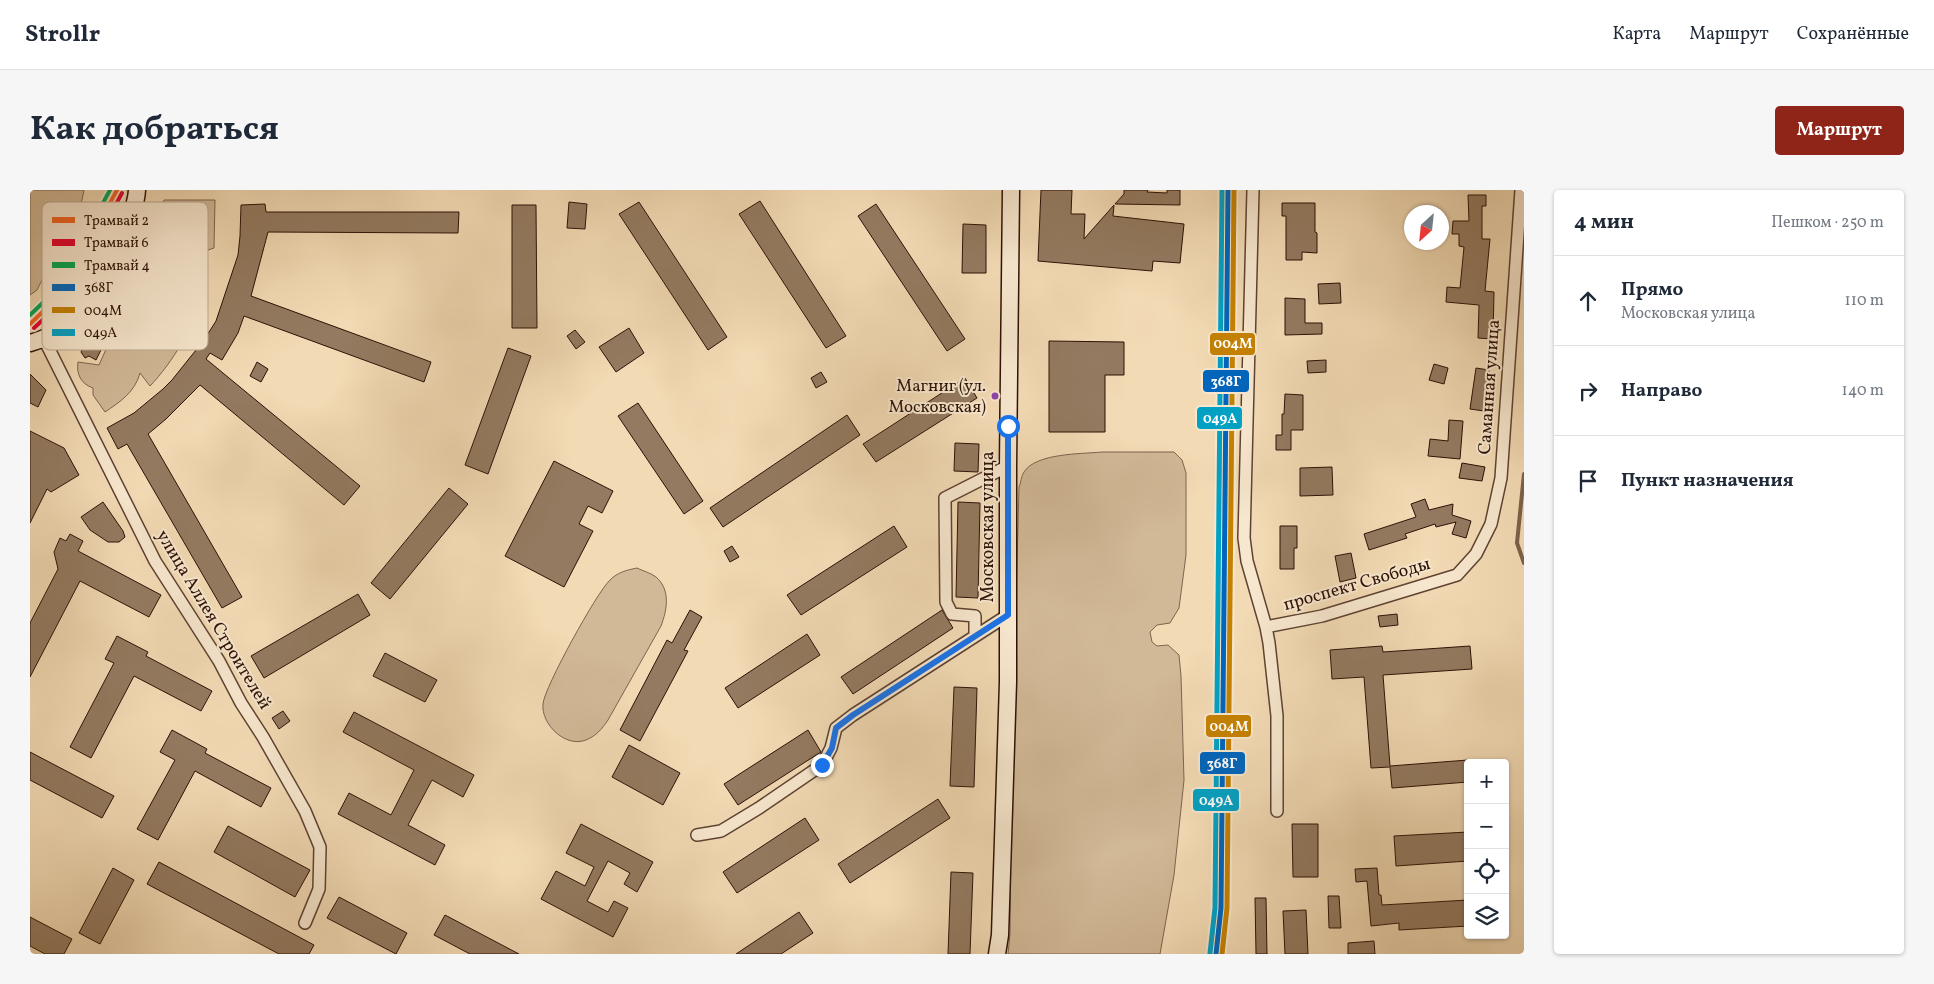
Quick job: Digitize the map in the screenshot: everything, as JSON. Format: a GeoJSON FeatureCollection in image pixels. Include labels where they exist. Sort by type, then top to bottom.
{"type":"FeatureCollection","features":[{"type":"Feature","properties":{"kind":"street","name":"Московская улица"},"geometry":{"type":"LineString","coordinates":[[997,954],[1000,935],[1008,682],[1010,190]]}},
{"type":"Feature","properties":{"kind":"street"},"geometry":{"type":"LineString","coordinates":[[1253,190],[1244,538],[1247,561],[1266,627],[1277,716],[1278,811]]}},
{"type":"Feature","properties":{"kind":"street","name":"Саманная улица"},"geometry":{"type":"LineString","coordinates":[[1457,575],[1476,554],[1491,524],[1501,478],[1521,190]]}},
{"type":"Feature","properties":{"kind":"street","name":"улица Аллея Строителей"},"geometry":{"type":"LineString","coordinates":[[37,341],[155,560],[219,661],[241,703],[264,737],[306,811],[320,847],[319,889],[305,922]]}},
{"type":"Feature","properties":{"kind":"street"},"geometry":{"type":"LineString","coordinates":[[975,636],[975,616],[952,614],[946,602],[945,498],[1008,466]]}},
{"type":"Feature","properties":{"kind":"street","name":"проспект Свободы"},"geometry":{"type":"LineString","coordinates":[[1266,627],[1322,616],[1457,575]]}},
{"type":"Feature","properties":{"kind":"street"},"geometry":{"type":"LineString","coordinates":[[697,835],[721,831],[759,808],[822,765],[832,748],[836,728],[853,715],[1008,615]]}},
{"type":"Feature","properties":{"kind":"shaded area"},"geometry":{"type":"Polygon","coordinates":[[[30,190],[84,190],[81,202],[42,202],[42,280],[37,290],[30,295],[30,190]]]}},
{"type":"Feature","properties":{"kind":"shaded area"},"geometry":{"type":"Polygon","coordinates":[[[164,200],[215,200],[214,248],[208,250],[208,202],[163,202],[164,200]]]}},
{"type":"Feature","properties":{"kind":"shaded area"},"geometry":{"type":"Polygon","coordinates":[[[106,350],[178,350],[150,386],[140,373],[131,391],[105,412],[93,395],[93,388],[85,384],[80,378],[78,362],[99,365],[106,350]]]}},
{"type":"Feature","properties":{"kind":"shaded area"},"geometry":{"type":"Polygon","coordinates":[[[1174,452],[1182,460],[1186,473],[1186,555],[1179,608],[1170,623],[1157,625],[1150,632],[1152,642],[1157,646],[1168,645],[1179,655],[1181,676],[1184,780],[1174,875],[1160,954],[1008,954],[1010,934],[1011,795],[1019,487],[1024,472],[1038,461],[1071,454],[1174,452]]]}},
{"type":"Feature","properties":{"kind":"shaded area"},"geometry":{"type":"Polygon","coordinates":[[[637,568],[656,577],[664,588],[666,607],[661,626],[608,720],[590,738],[578,742],[570,741],[556,732],[546,719],[543,712],[543,704],[546,695],[572,640],[603,588],[616,575],[637,568]]]}},
{"type":"Feature","properties":{"kind":"building"},"geometry":{"type":"Polygon","coordinates":[[[1041,190],[1072,190],[1071,214],[1085,214],[1084,239],[1114,205],[1113,216],[1184,224],[1180,263],[1153,261],[1152,271],[1038,261],[1041,190]]]}},
{"type":"Feature","properties":{"kind":"building"},"geometry":{"type":"Polygon","coordinates":[[[1124,190],[1148,190],[1147,192],[1167,193],[1167,190],[1180,190],[1180,205],[1115,204],[1124,194],[1124,190]]]}},
{"type":"Feature","properties":{"kind":"building"},"geometry":{"type":"Polygon","coordinates":[[[1468,195],[1486,195],[1486,206],[1482,206],[1482,239],[1490,239],[1485,291],[1494,292],[1493,339],[1478,338],[1479,305],[1446,302],[1447,287],[1460,288],[1464,247],[1459,246],[1459,234],[1452,234],[1453,221],[1469,221],[1468,195]]]}},
{"type":"Feature","properties":{"kind":"building"},"geometry":{"type":"Polygon","coordinates":[[[760,201],[846,336],[826,348],[739,214],[760,201]]]}},
{"type":"Feature","properties":{"kind":"building"},"geometry":{"type":"Polygon","coordinates":[[[569,202],[587,204],[585,229],[567,228],[569,202]]]}},
{"type":"Feature","properties":{"kind":"building"},"geometry":{"type":"Polygon","coordinates":[[[639,202],[727,337],[708,350],[619,214],[639,202]]]}},
{"type":"Feature","properties":{"kind":"building"},"geometry":{"type":"Polygon","coordinates":[[[1282,203],[1315,203],[1317,253],[1302,252],[1302,260],[1286,260],[1286,216],[1282,216],[1282,203]]]}},
{"type":"Feature","properties":{"kind":"building"},"geometry":{"type":"Polygon","coordinates":[[[265,204],[266,212],[459,212],[458,233],[268,232],[251,296],[431,362],[424,382],[244,316],[238,333],[222,360],[210,353],[206,359],[360,486],[344,505],[200,385],[148,434],[242,597],[222,608],[127,444],[118,449],[107,428],[134,413],[163,389],[196,350],[208,350],[208,334],[216,321],[238,255],[241,205],[265,204]]]}},
{"type":"Feature","properties":{"kind":"building"},"geometry":{"type":"Polygon","coordinates":[[[876,204],[965,339],[947,351],[858,216],[876,204]]]}},
{"type":"Feature","properties":{"kind":"building"},"geometry":{"type":"Polygon","coordinates":[[[512,205],[536,205],[537,328],[512,328],[512,205]]]}},
{"type":"Feature","properties":{"kind":"building"},"geometry":{"type":"Polygon","coordinates":[[[963,224],[986,225],[986,273],[962,273],[963,224]]]}},
{"type":"Feature","properties":{"kind":"building"},"geometry":{"type":"Polygon","coordinates":[[[1340,283],[1341,303],[1319,304],[1318,284],[1340,283]]]}},
{"type":"Feature","properties":{"kind":"building"},"geometry":{"type":"Polygon","coordinates":[[[1285,298],[1305,299],[1305,323],[1322,323],[1322,334],[1285,335],[1285,298]]]}},
{"type":"Feature","properties":{"kind":"building"},"geometry":{"type":"Polygon","coordinates":[[[629,328],[644,353],[616,372],[599,347],[629,328]]]}},
{"type":"Feature","properties":{"kind":"building"},"geometry":{"type":"Polygon","coordinates":[[[575,330],[585,342],[576,349],[567,336],[575,330]]]}},
{"type":"Feature","properties":{"kind":"building"},"geometry":{"type":"Polygon","coordinates":[[[1049,341],[1124,342],[1124,375],[1105,375],[1105,432],[1049,432],[1049,341]]]}},
{"type":"Feature","properties":{"kind":"building"},"geometry":{"type":"Polygon","coordinates":[[[508,348],[531,356],[488,474],[465,465],[508,348]]]}},
{"type":"Feature","properties":{"kind":"building"},"geometry":{"type":"Polygon","coordinates":[[[82,350],[101,350],[96,360],[89,356],[85,358],[81,352],[82,350]]]}},
{"type":"Feature","properties":{"kind":"building"},"geometry":{"type":"Polygon","coordinates":[[[1326,360],[1326,372],[1308,373],[1307,361],[1326,360]]]}},
{"type":"Feature","properties":{"kind":"building"},"geometry":{"type":"Polygon","coordinates":[[[257,362],[268,369],[261,382],[250,376],[257,362]]]}},
{"type":"Feature","properties":{"kind":"building"},"geometry":{"type":"Polygon","coordinates":[[[1434,364],[1448,368],[1444,384],[1429,380],[1434,364]]]}},
{"type":"Feature","properties":{"kind":"building"},"geometry":{"type":"Polygon","coordinates":[[[1476,368],[1489,370],[1484,411],[1470,409],[1476,368]]]}},
{"type":"Feature","properties":{"kind":"building"},"geometry":{"type":"Polygon","coordinates":[[[821,372],[827,382],[816,388],[811,378],[821,372]]]}},
{"type":"Feature","properties":{"kind":"building"},"geometry":{"type":"Polygon","coordinates":[[[30,374],[46,390],[38,407],[30,403],[30,374]]]}},
{"type":"Feature","properties":{"kind":"building"},"geometry":{"type":"Polygon","coordinates":[[[965,378],[977,398],[876,462],[863,444],[965,378]]]}},
{"type":"Feature","properties":{"kind":"building"},"geometry":{"type":"Polygon","coordinates":[[[1285,394],[1303,395],[1303,430],[1291,430],[1291,450],[1276,450],[1276,435],[1282,435],[1282,414],[1284,414],[1285,394]]]}},
{"type":"Feature","properties":{"kind":"building"},"geometry":{"type":"Polygon","coordinates":[[[638,403],[703,501],[684,514],[618,416],[638,403]]]}},
{"type":"Feature","properties":{"kind":"building"},"geometry":{"type":"Polygon","coordinates":[[[847,415],[860,435],[723,527],[710,508],[847,415]]]}},
{"type":"Feature","properties":{"kind":"building"},"geometry":{"type":"Polygon","coordinates":[[[1449,420],[1463,421],[1460,459],[1428,456],[1430,439],[1448,441],[1449,420]]]}},
{"type":"Feature","properties":{"kind":"building"},"geometry":{"type":"Polygon","coordinates":[[[30,431],[64,448],[79,475],[51,492],[47,489],[30,523],[30,431]]]}},
{"type":"Feature","properties":{"kind":"building"},"geometry":{"type":"Polygon","coordinates":[[[955,443],[979,444],[978,472],[954,471],[955,443]]]}},
{"type":"Feature","properties":{"kind":"building"},"geometry":{"type":"Polygon","coordinates":[[[554,461],[613,491],[602,513],[588,506],[579,524],[593,531],[564,587],[505,556],[554,461]]]}},
{"type":"Feature","properties":{"kind":"building"},"geometry":{"type":"Polygon","coordinates":[[[1462,463],[1485,467],[1482,481],[1459,478],[1462,463]]]}},
{"type":"Feature","properties":{"kind":"building"},"geometry":{"type":"Polygon","coordinates":[[[1332,467],[1333,495],[1300,496],[1300,468],[1332,467]]]}},
{"type":"Feature","properties":{"kind":"building"},"geometry":{"type":"Polygon","coordinates":[[[449,488],[468,504],[390,599],[371,583],[449,488]]]}},
{"type":"Feature","properties":{"kind":"building"},"geometry":{"type":"Polygon","coordinates":[[[1425,499],[1429,510],[1453,504],[1452,515],[1471,521],[1466,538],[1452,534],[1456,522],[1436,527],[1435,524],[1405,534],[1407,538],[1369,550],[1364,534],[1416,517],[1411,504],[1425,499]]]}},
{"type":"Feature","properties":{"kind":"building"},"geometry":{"type":"Polygon","coordinates":[[[103,502],[123,531],[125,537],[119,542],[108,542],[90,530],[81,517],[103,502]]]}},
{"type":"Feature","properties":{"kind":"building"},"geometry":{"type":"Polygon","coordinates":[[[958,502],[980,503],[978,598],[956,597],[958,502]]]}},
{"type":"Feature","properties":{"kind":"building"},"geometry":{"type":"Polygon","coordinates":[[[894,526],[907,547],[801,615],[787,595],[894,526]]]}},
{"type":"Feature","properties":{"kind":"building"},"geometry":{"type":"Polygon","coordinates":[[[1280,526],[1297,526],[1297,548],[1294,548],[1294,569],[1280,569],[1280,526]]]}},
{"type":"Feature","properties":{"kind":"building"},"geometry":{"type":"Polygon","coordinates":[[[70,534],[83,541],[78,551],[161,595],[149,617],[80,581],[30,677],[30,623],[58,569],[54,552],[60,538],[66,541],[70,534]]]}},
{"type":"Feature","properties":{"kind":"building"},"geometry":{"type":"Polygon","coordinates":[[[732,546],[739,557],[730,562],[724,551],[732,546]]]}},
{"type":"Feature","properties":{"kind":"building"},"geometry":{"type":"Polygon","coordinates":[[[1351,553],[1356,578],[1340,582],[1335,556],[1351,553]]]}},
{"type":"Feature","properties":{"kind":"building"},"geometry":{"type":"Polygon","coordinates":[[[358,594],[370,615],[264,678],[251,656],[358,594]]]}},
{"type":"Feature","properties":{"kind":"building"},"geometry":{"type":"Polygon","coordinates":[[[690,610],[702,617],[684,650],[688,651],[640,741],[620,730],[667,640],[672,643],[690,610]]]}},
{"type":"Feature","properties":{"kind":"building"},"geometry":{"type":"Polygon","coordinates":[[[942,610],[953,628],[853,694],[841,677],[942,610]]]}},
{"type":"Feature","properties":{"kind":"building"},"geometry":{"type":"Polygon","coordinates":[[[1397,614],[1398,625],[1380,627],[1378,616],[1397,614]]]}},
{"type":"Feature","properties":{"kind":"building"},"geometry":{"type":"Polygon","coordinates":[[[807,634],[820,655],[738,708],[725,688],[807,634]]]}},
{"type":"Feature","properties":{"kind":"building"},"geometry":{"type":"Polygon","coordinates":[[[117,636],[148,652],[146,656],[212,691],[201,711],[134,676],[91,758],[70,747],[114,663],[105,659],[117,636]]]}},
{"type":"Feature","properties":{"kind":"building"},"geometry":{"type":"Polygon","coordinates":[[[1382,646],[1383,652],[1470,646],[1472,669],[1383,675],[1390,766],[1464,760],[1464,782],[1392,788],[1390,767],[1371,768],[1364,677],[1332,679],[1330,650],[1382,646]]]}},
{"type":"Feature","properties":{"kind":"building"},"geometry":{"type":"Polygon","coordinates":[[[385,653],[437,680],[425,702],[373,676],[385,653]]]}},
{"type":"Feature","properties":{"kind":"building"},"geometry":{"type":"Polygon","coordinates":[[[954,687],[977,688],[974,787],[950,786],[954,687]]]}},
{"type":"Feature","properties":{"kind":"building"},"geometry":{"type":"Polygon","coordinates":[[[283,711],[290,721],[279,729],[272,718],[283,711]]]}},
{"type":"Feature","properties":{"kind":"building"},"geometry":{"type":"Polygon","coordinates":[[[354,712],[474,775],[463,797],[432,780],[408,825],[445,845],[435,865],[338,814],[349,793],[391,815],[414,770],[343,732],[354,712]]]}},
{"type":"Feature","properties":{"kind":"building"},"geometry":{"type":"Polygon","coordinates":[[[172,730],[207,749],[205,753],[271,788],[261,807],[195,771],[158,840],[137,829],[175,760],[160,752],[172,730]]]}},
{"type":"Feature","properties":{"kind":"building"},"geometry":{"type":"Polygon","coordinates":[[[808,730],[821,752],[738,805],[724,784],[808,730]]]}},
{"type":"Feature","properties":{"kind":"building"},"geometry":{"type":"Polygon","coordinates":[[[629,745],[680,773],[663,805],[612,777],[629,745]]]}},
{"type":"Feature","properties":{"kind":"building"},"geometry":{"type":"Polygon","coordinates":[[[30,752],[114,796],[102,818],[30,780],[30,752]]]}},
{"type":"Feature","properties":{"kind":"building"},"geometry":{"type":"Polygon","coordinates":[[[938,799],[950,818],[850,883],[838,864],[938,799]]]}},
{"type":"Feature","properties":{"kind":"building"},"geometry":{"type":"Polygon","coordinates":[[[805,818],[819,840],[737,893],[723,872],[805,818]]]}},
{"type":"Feature","properties":{"kind":"building"},"geometry":{"type":"Polygon","coordinates":[[[581,824],[653,862],[637,892],[624,884],[630,873],[608,861],[587,901],[608,912],[614,901],[628,908],[613,937],[541,899],[556,871],[585,886],[594,867],[566,853],[581,824]]]}},
{"type":"Feature","properties":{"kind":"building"},"geometry":{"type":"Polygon","coordinates":[[[1292,824],[1318,824],[1318,877],[1293,877],[1292,824]]]}},
{"type":"Feature","properties":{"kind":"building"},"geometry":{"type":"Polygon","coordinates":[[[228,826],[310,870],[295,897],[214,852],[228,826]]]}},
{"type":"Feature","properties":{"kind":"building"},"geometry":{"type":"Polygon","coordinates":[[[1464,832],[1464,861],[1396,866],[1394,836],[1464,832]]]}},
{"type":"Feature","properties":{"kind":"building"},"geometry":{"type":"Polygon","coordinates":[[[159,862],[314,945],[309,954],[279,954],[147,884],[159,862]]]}},
{"type":"Feature","properties":{"kind":"building"},"geometry":{"type":"Polygon","coordinates":[[[113,868],[134,880],[100,944],[79,933],[113,868]]]}},
{"type":"Feature","properties":{"kind":"building"},"geometry":{"type":"Polygon","coordinates":[[[1377,868],[1379,895],[1381,895],[1382,905],[1464,900],[1464,926],[1399,930],[1399,923],[1371,926],[1367,881],[1356,882],[1355,869],[1377,868]]]}},
{"type":"Feature","properties":{"kind":"building"},"geometry":{"type":"Polygon","coordinates":[[[951,872],[973,873],[970,954],[948,954],[951,872]]]}},
{"type":"Feature","properties":{"kind":"building"},"geometry":{"type":"Polygon","coordinates":[[[1328,896],[1339,896],[1341,928],[1329,928],[1328,896]]]}},
{"type":"Feature","properties":{"kind":"building"},"geometry":{"type":"Polygon","coordinates":[[[339,897],[407,933],[396,954],[327,918],[339,897]]]}},
{"type":"Feature","properties":{"kind":"building"},"geometry":{"type":"Polygon","coordinates":[[[1255,898],[1266,898],[1267,954],[1256,954],[1255,898]]]}},
{"type":"Feature","properties":{"kind":"building"},"geometry":{"type":"Polygon","coordinates":[[[1306,910],[1308,954],[1285,954],[1283,911],[1306,910]]]}},
{"type":"Feature","properties":{"kind":"building"},"geometry":{"type":"Polygon","coordinates":[[[799,912],[813,933],[781,954],[736,954],[799,912]]]}},
{"type":"Feature","properties":{"kind":"building"},"geometry":{"type":"Polygon","coordinates":[[[445,915],[519,954],[470,954],[434,935],[445,915]]]}},
{"type":"Feature","properties":{"kind":"building"},"geometry":{"type":"Polygon","coordinates":[[[30,917],[72,939],[64,954],[45,954],[30,946],[30,917]]]}},
{"type":"Feature","properties":{"kind":"building"},"geometry":{"type":"Polygon","coordinates":[[[1374,941],[1375,954],[1348,954],[1348,943],[1374,941]]]}},
{"type":"Feature","properties":{"kind":"waterway"},"geometry":{"type":"LineString","coordinates":[[1524,474],[1517,543],[1524,563]]}},
{"type":"Feature","properties":{"kind":"tram line","name":"4"},"geometry":{"type":"LineString","coordinates":[[103,202],[110,190]]}},
{"type":"Feature","properties":{"kind":"tram line","name":"2"},"geometry":{"type":"LineString","coordinates":[[110,202],[117,190]]}},
{"type":"Feature","properties":{"kind":"tram line","name":"6"},"geometry":{"type":"LineString","coordinates":[[117,202],[122,193]]}},
{"type":"Feature","properties":{"kind":"tram line","name":"4"},"geometry":{"type":"LineString","coordinates":[[30,315],[42,303]]}},
{"type":"Feature","properties":{"kind":"tram line","name":"2"},"geometry":{"type":"LineString","coordinates":[[30,324],[42,312]]}},
{"type":"Feature","properties":{"kind":"tram line","name":"6"},"geometry":{"type":"LineString","coordinates":[[34,328],[42,321]]}},
{"type":"Feature","properties":{"kind":"transit line","name":"049А"},"geometry":{"type":"LineString","coordinates":[[1210,953],[1215,908],[1222,190]]}},
{"type":"Feature","properties":{"kind":"transit line","name":"368Г"},"geometry":{"type":"LineString","coordinates":[[1216,954],[1221,908],[1228,190]]}},
{"type":"Feature","properties":{"kind":"transit line","name":"004М"},"geometry":{"type":"LineString","coordinates":[[1222,954],[1227,908],[1234,190]]}},
{"type":"Feature","properties":{"kind":"place","name":"Магниг (ул. Московская)"},"geometry":{"type":"Point","coordinates":[995,396]}},
{"type":"Feature","properties":{"kind":"route"},"geometry":{"type":"LineString","coordinates":[[822,765],[832,748],[836,728],[853,715],[1008,615],[1008,426]]}}]}
